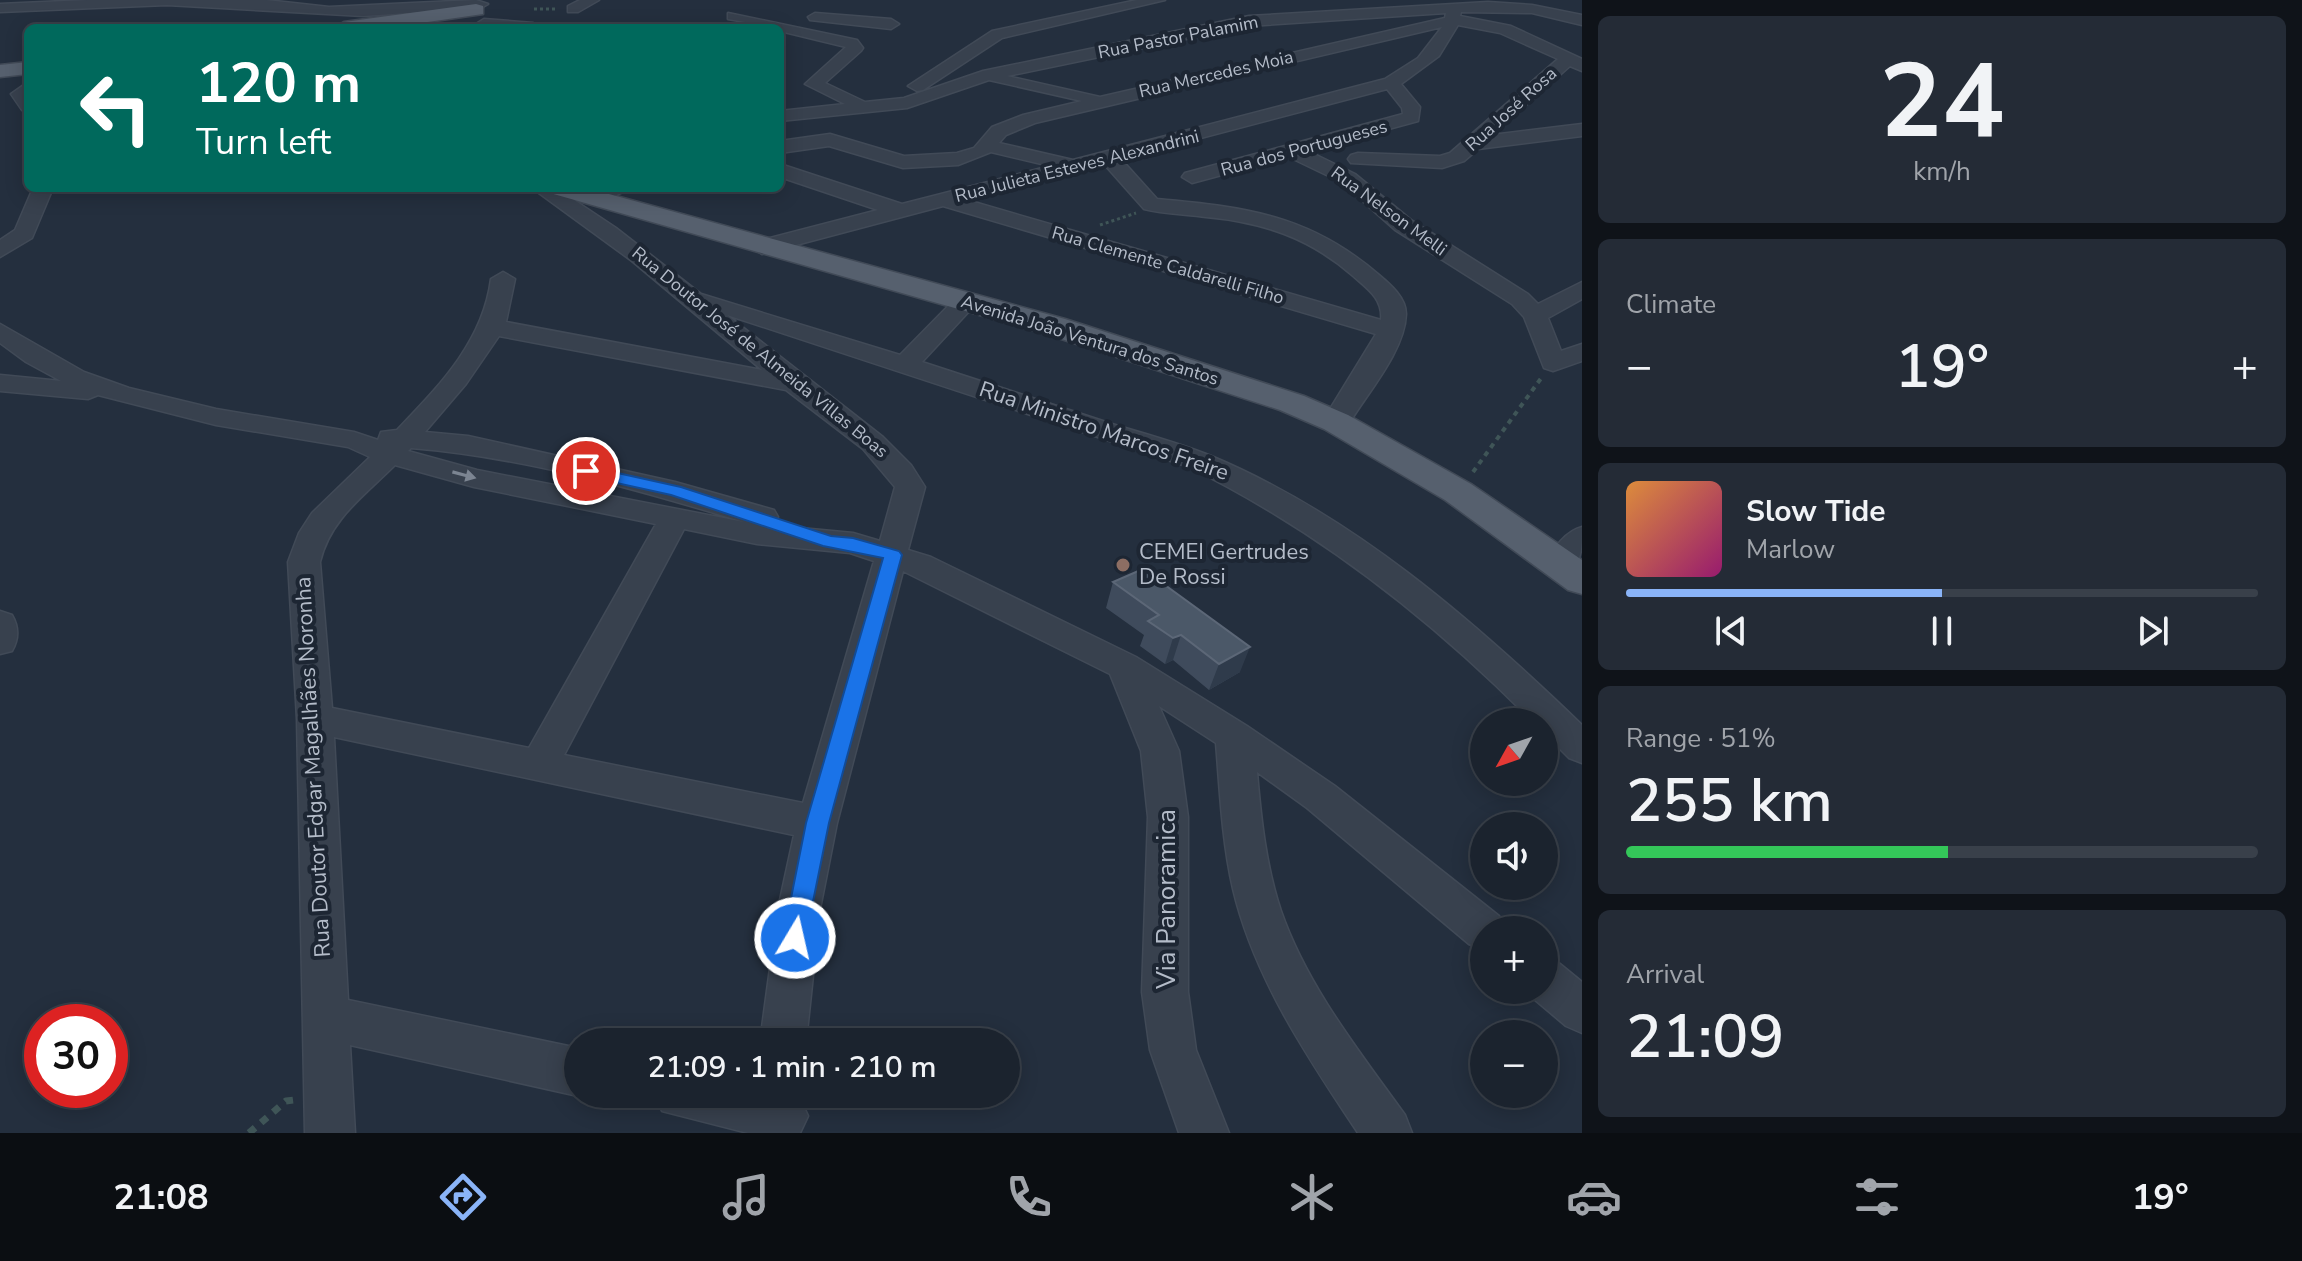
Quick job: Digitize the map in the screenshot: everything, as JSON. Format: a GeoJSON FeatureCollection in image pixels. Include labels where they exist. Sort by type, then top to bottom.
{"type":"FeatureCollection","features":[{"type":"Feature","properties":{"kind":"main road"},"geometry":{"type":"LineString","coordinates":[[366,24],[436,11],[482,13]]}},
{"type":"Feature","properties":{"kind":"main road"},"geometry":{"type":"LineString","coordinates":[[0,71],[24,68]]}},
{"type":"Feature","properties":{"kind":"main road","name":"Avenida João Ventura dos Santos"},"geometry":{"type":"LineString","coordinates":[[608,193],[762,247],[965,302],[1215,377],[1336,422],[1458,492],[1572,571]]}},
{"type":"Feature","properties":{"kind":"street"},"geometry":{"type":"LineString","coordinates":[[324,10],[348,0]]}},
{"type":"Feature","properties":{"kind":"street"},"geometry":{"type":"LineString","coordinates":[[573,9],[592,0]]}},
{"type":"Feature","properties":{"kind":"street"},"geometry":{"type":"LineString","coordinates":[[888,106],[997,34],[1158,0]]}},
{"type":"Feature","properties":{"kind":"street"},"geometry":{"type":"LineString","coordinates":[[1562,0],[1582,11]]}},
{"type":"Feature","properties":{"kind":"street"},"geometry":{"type":"LineString","coordinates":[[0,8],[167,1],[259,3],[324,10],[436,11]]}},
{"type":"Feature","properties":{"kind":"street","name":"Rua Pastor Palamim"},"geometry":{"type":"LineString","coordinates":[[784,116],[914,102],[983,76],[1249,21],[1454,13],[1518,7],[1582,20]]}},
{"type":"Feature","properties":{"kind":"street"},"geometry":{"type":"LineString","coordinates":[[742,8],[891,24]]}},
{"type":"Feature","properties":{"kind":"street"},"geometry":{"type":"LineString","coordinates":[[742,8],[851,43],[855,48],[851,55],[814,84],[868,107]]}},
{"type":"Feature","properties":{"kind":"street"},"geometry":{"type":"LineString","coordinates":[[482,13],[519,24]]}},
{"type":"Feature","properties":{"kind":"street"},"geometry":{"type":"LineString","coordinates":[[1454,13],[1519,32],[1575,62]]}},
{"type":"Feature","properties":{"kind":"street","name":"Rua dos Portugueses"},"geometry":{"type":"LineString","coordinates":[[1192,177],[1412,117],[1411,107],[1391,83],[1429,57],[1449,35],[1454,13]]}},
{"type":"Feature","properties":{"kind":"street","name":"Rua Mercedes Moia"},"geometry":{"type":"LineString","coordinates":[[784,147],[838,141],[889,159],[914,162],[958,159],[988,146],[999,131],[1011,125],[1454,13]]}},
{"type":"Feature","properties":{"kind":"street","name":"Rua José Rosa"},"geometry":{"type":"LineString","coordinates":[[1358,159],[1442,162],[1457,157],[1575,62]]}},
{"type":"Feature","properties":{"kind":"street"},"geometry":{"type":"LineString","coordinates":[[983,76],[1103,101]]}},
{"type":"Feature","properties":{"kind":"street","name":"Rua Julieta Esteves Alexandrini"},"geometry":{"type":"LineString","coordinates":[[762,247],[1391,83]]}},
{"type":"Feature","properties":{"kind":"street"},"geometry":{"type":"LineString","coordinates":[[1477,143],[1582,130]]}},
{"type":"Feature","properties":{"kind":"street"},"geometry":{"type":"LineString","coordinates":[[988,146],[1078,166]]}},
{"type":"Feature","properties":{"kind":"street","name":"Rua Nelson Melli"},"geometry":{"type":"LineString","coordinates":[[1288,149],[1348,178],[1403,225],[1499,284],[1535,315],[1553,363]]}},
{"type":"Feature","properties":{"kind":"street"},"geometry":{"type":"LineString","coordinates":[[1110,158],[1151,205],[1266,219],[1326,241],[1386,294],[1395,310],[1391,331],[1336,422]]}},
{"type":"Feature","properties":{"kind":"street"},"geometry":{"type":"LineString","coordinates":[[784,171],[901,211]]}},
{"type":"Feature","properties":{"kind":"street"},"geometry":{"type":"LineString","coordinates":[[0,250],[24,233],[41,192]]}},
{"type":"Feature","properties":{"kind":"street","name":"Rua Doutor José de Almeida Villas Boas"},"geometry":{"type":"LineString","coordinates":[[548,192],[597,222],[690,295],[794,384],[893,461],[910,487],[817,823],[799,909],[785,1028]]}},
{"type":"Feature","properties":{"kind":"street","name":"Rua Clemente Caldarelli Filho"},"geometry":{"type":"LineString","coordinates":[[944,200],[1391,331]]}},
{"type":"Feature","properties":{"kind":"street","name":"Rua Doutor Edgar Magalhães Noronha"},"geometry":{"type":"LineString","coordinates":[[329,1119],[315,719],[304,562],[306,546],[312,534],[383,444],[492,327],[500,308],[503,279]]}},
{"type":"Feature","properties":{"kind":"street"},"geometry":{"type":"LineString","coordinates":[[1535,315],[1582,289]]}},
{"type":"Feature","properties":{"kind":"street","name":"Rua Ministro Marcos Freire"},"geometry":{"type":"LineString","coordinates":[[690,295],[907,363],[1199,461],[1236,477],[1300,515],[1436,614],[1582,748]]}},
{"type":"Feature","properties":{"kind":"street"},"geometry":{"type":"LineString","coordinates":[[907,363],[965,302]]}},
{"type":"Feature","properties":{"kind":"street"},"geometry":{"type":"LineString","coordinates":[[492,327],[794,384]]}},
{"type":"Feature","properties":{"kind":"street"},"geometry":{"type":"LineString","coordinates":[[0,331],[50,366],[109,392]]}},
{"type":"Feature","properties":{"kind":"street"},"geometry":{"type":"LineString","coordinates":[[1553,363],[1582,352]]}},
{"type":"Feature","properties":{"kind":"street"},"geometry":{"type":"LineString","coordinates":[[0,383],[109,392],[383,444],[517,488],[757,534],[853,543],[893,555],[1060,632],[1124,666],[1234,736],[1321,797],[1470,919]]}},
{"type":"Feature","properties":{"kind":"street"},"geometry":{"type":"LineString","coordinates":[[383,444],[468,444],[675,491],[829,542]]}},
{"type":"Feature","properties":{"kind":"street"},"geometry":{"type":"LineString","coordinates":[[538,767],[675,518]]}},
{"type":"Feature","properties":{"kind":"street"},"geometry":{"type":"LineString","coordinates":[[1572,571],[1582,537]]}},
{"type":"Feature","properties":{"kind":"street"},"geometry":{"type":"LineString","coordinates":[[0,623],[0,642]]}},
{"type":"Feature","properties":{"kind":"street","name":"Via Panoramica"},"geometry":{"type":"LineString","coordinates":[[1124,666],[1160,751],[1168,817],[1165,992],[1173,1050],[1204,1133]]}},
{"type":"Feature","properties":{"kind":"street"},"geometry":{"type":"LineString","coordinates":[[315,719],[817,823]]}},
{"type":"Feature","properties":{"kind":"street"},"geometry":{"type":"LineString","coordinates":[[1234,736],[1249,864],[1260,912],[1276,951],[1329,1047],[1387,1133]]}},
{"type":"Feature","properties":{"kind":"street"},"geometry":{"type":"LineString","coordinates":[[1558,991],[1582,1011]]}},
{"type":"Feature","properties":{"kind":"street"},"geometry":{"type":"LineString","coordinates":[[324,1017],[564,1069]]}},
{"type":"Feature","properties":{"kind":"street"},"geometry":{"type":"LineString","coordinates":[[752,1108],[783,1114]]}},
{"type":"Feature","properties":{"kind":"path"},"geometry":{"type":"LineString","coordinates":[[1060,233],[1105,224],[1151,205]]}},
{"type":"Feature","properties":{"kind":"path"},"geometry":{"type":"LineString","coordinates":[[1458,492],[1553,363]]}},
{"type":"Feature","properties":{"kind":"path"},"geometry":{"type":"LineString","coordinates":[[249,1133],[286,1101],[306,1097],[329,1119]]}},
{"type":"Feature","properties":{"kind":"building"},"geometry":{"type":"Polygon","coordinates":[[[1143,569],[1250,647],[1219,664],[1181,635],[1173,638],[1148,621],[1159,615],[1113,582],[1143,569]]]}},
{"type":"Feature","properties":{"kind":"place","name":"CEMEI Gertrudes De Rossi"},"geometry":{"type":"Point","coordinates":[1123,565]}},
{"type":"Feature","properties":{"kind":"route"},"geometry":{"type":"LineString","coordinates":[[586,471],[675,491],[757,515],[829,542],[853,543],[893,555],[817,823],[795,938]]}}]}
